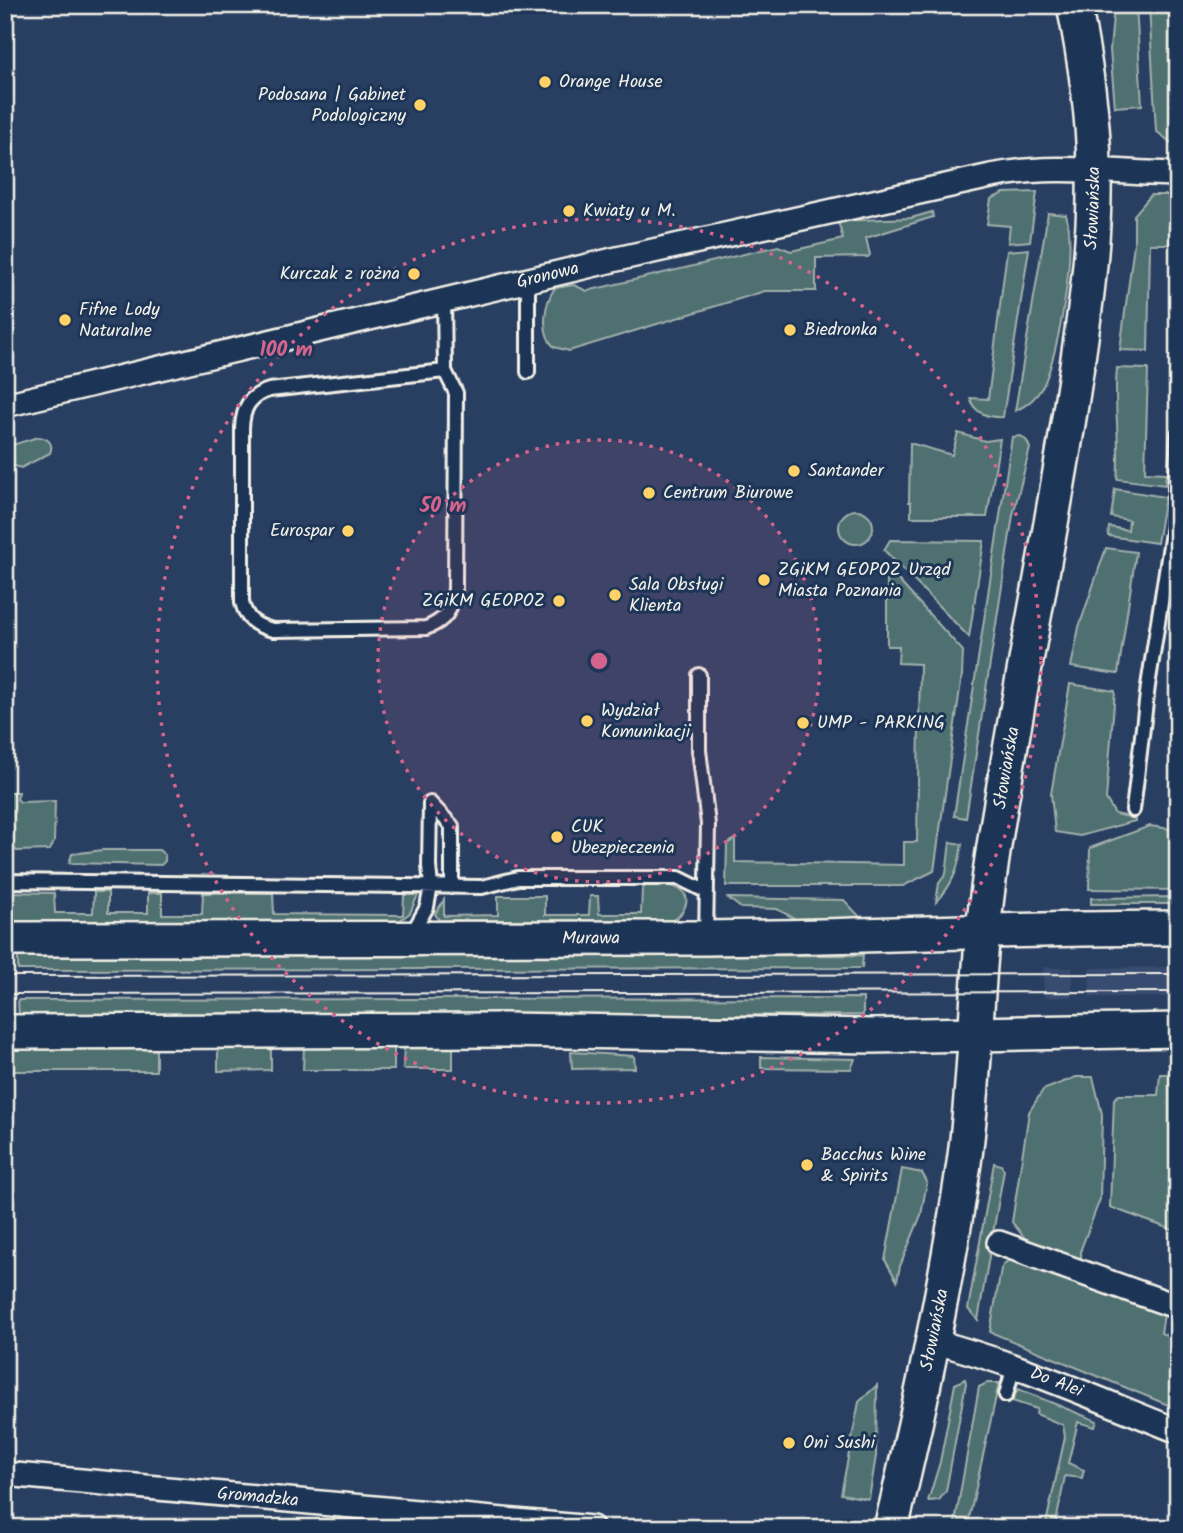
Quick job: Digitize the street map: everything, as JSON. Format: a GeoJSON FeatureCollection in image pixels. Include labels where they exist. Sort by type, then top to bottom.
{"type":"FeatureCollection","features":[{"type":"Feature","properties":{"kind":"street","name":"Słowiańska"},"geometry":{"type":"LineString","coordinates":[[891,1528],[915,1432],[964,1165],[977,1034],[983,932],[999,812],[1056,501],[1093,242],[1092,114],[1074,5]]}},
{"type":"Feature","properties":{"kind":"street","name":"Gronowa"},"geometry":{"type":"LineString","coordinates":[[5,405],[528,280],[1025,169],[1094,169],[1178,174]]}},
{"type":"Feature","properties":{"kind":"street","name":"Murawa"},"geometry":{"type":"LineString","coordinates":[[5,939],[706,938],[1060,928],[1178,928]]}},
{"type":"Feature","properties":{"kind":"street"},"geometry":{"type":"LineString","coordinates":[[5,1032],[504,1030],[839,1036],[1178,1030]]}},
{"type":"Feature","properties":{"kind":"street"},"geometry":{"type":"LineString","coordinates":[[999,1243],[1178,1307]]}},
{"type":"Feature","properties":{"kind":"street","name":"Do Alei"},"geometry":{"type":"LineString","coordinates":[[932,1341],[980,1353],[1178,1432]]}},
{"type":"Feature","properties":{"kind":"street","name":"Gromadzka"},"geometry":{"type":"LineString","coordinates":[[5,1474],[592,1528]]}},
{"type":"Feature","properties":{"kind":"lane"},"geometry":{"type":"LineString","coordinates":[[528,280],[528,372]]}},
{"type":"Feature","properties":{"kind":"lane"},"geometry":{"type":"LineString","coordinates":[[444,300],[445,370],[456,393],[454,589],[447,613],[439,623],[426,628],[273,630],[251,622],[244,612],[242,602],[242,428],[243,415],[249,400],[269,390],[445,370]]}},
{"type":"Feature","properties":{"kind":"lane"},"geometry":{"type":"LineString","coordinates":[[1133,810],[1148,686],[1176,526],[1178,433]]}},
{"type":"Feature","properties":{"kind":"lane"},"geometry":{"type":"LineString","coordinates":[[699,676],[699,750],[708,824],[706,938]]}},
{"type":"Feature","properties":{"kind":"lane"},"geometry":{"type":"LineString","coordinates":[[410,937],[427,907],[431,886],[430,803],[452,826],[452,886]]}},
{"type":"Feature","properties":{"kind":"lane"},"geometry":{"type":"LineString","coordinates":[[5,881],[482,887],[518,878],[679,878],[707,892]]}},
{"type":"Feature","properties":{"kind":"lane"},"geometry":{"type":"LineString","coordinates":[[1006,1395],[1014,1366]]}},
{"type":"Feature","properties":{"kind":"shaded area"},"geometry":{"type":"Polygon","coordinates":[[[1043,967],[1072,968],[1072,997],[1044,998],[1043,967]]]}},
{"type":"Feature","properties":{"kind":"shaded area"},"geometry":{"type":"Polygon","coordinates":[[[1178,967],[1178,997],[1090,997],[1089,968],[1178,967]]]}},
{"type":"Feature","properties":{"kind":"green space"},"geometry":{"type":"Polygon","coordinates":[[[1114,5],[1136,5],[1142,105],[1115,107],[1110,50],[1114,5]]]}},
{"type":"Feature","properties":{"kind":"green space"},"geometry":{"type":"Polygon","coordinates":[[[1149,5],[1178,5],[1178,145],[1174,145],[1156,131],[1149,5]]]}},
{"type":"Feature","properties":{"kind":"green space"},"geometry":{"type":"Polygon","coordinates":[[[1037,192],[1030,241],[1008,243],[1010,226],[987,224],[991,199],[1004,193],[1037,192]]]}},
{"type":"Feature","properties":{"kind":"green space"},"geometry":{"type":"Polygon","coordinates":[[[1151,195],[1168,195],[1171,200],[1172,244],[1150,244],[1148,351],[1120,350],[1134,244],[1134,215],[1151,195]]]}},
{"type":"Feature","properties":{"kind":"green space"},"geometry":{"type":"Polygon","coordinates":[[[932,212],[933,217],[866,238],[870,255],[868,257],[816,258],[816,291],[765,291],[569,351],[554,347],[547,334],[546,310],[555,288],[574,285],[587,291],[778,246],[791,251],[843,239],[838,221],[911,218],[932,212]]]}},
{"type":"Feature","properties":{"kind":"green space"},"geometry":{"type":"Polygon","coordinates":[[[1048,213],[1066,215],[1069,251],[1065,301],[1055,350],[1043,386],[1031,401],[1015,411],[1048,213]]]}},
{"type":"Feature","properties":{"kind":"green space"},"geometry":{"type":"Polygon","coordinates":[[[1029,249],[1003,417],[992,417],[978,411],[970,398],[988,399],[1007,251],[1029,249]]]}},
{"type":"Feature","properties":{"kind":"green space"},"geometry":{"type":"Polygon","coordinates":[[[1117,368],[1148,369],[1145,472],[1166,473],[1165,485],[1117,479],[1117,368]]]}},
{"type":"Feature","properties":{"kind":"green space"},"geometry":{"type":"Polygon","coordinates":[[[958,433],[985,441],[1000,439],[987,517],[911,517],[910,443],[952,455],[958,433]]]}},
{"type":"Feature","properties":{"kind":"green space"},"geometry":{"type":"Polygon","coordinates":[[[1021,436],[1030,448],[1013,515],[966,818],[954,816],[1012,437],[1021,436]]]}},
{"type":"Feature","properties":{"kind":"green space"},"geometry":{"type":"Polygon","coordinates":[[[38,437],[49,442],[50,453],[21,468],[11,465],[9,449],[12,445],[38,437]]]}},
{"type":"Feature","properties":{"kind":"green space"},"geometry":{"type":"Polygon","coordinates":[[[1115,489],[1165,497],[1157,543],[1108,536],[1109,527],[1128,530],[1129,520],[1111,517],[1115,489]]]}},
{"type":"Feature","properties":{"kind":"green space"},"geometry":{"type":"Polygon","coordinates":[[[856,510],[868,515],[873,527],[868,539],[856,544],[844,539],[839,527],[844,515],[856,510]]]}},
{"type":"Feature","properties":{"kind":"green space"},"geometry":{"type":"Polygon","coordinates":[[[890,540],[984,541],[969,637],[884,550],[890,540]]]}},
{"type":"Feature","properties":{"kind":"green space"},"geometry":{"type":"Polygon","coordinates":[[[1106,548],[1136,552],[1118,674],[1071,667],[1079,627],[1106,548]]]}},
{"type":"Feature","properties":{"kind":"green space"},"geometry":{"type":"Polygon","coordinates":[[[887,568],[963,651],[962,675],[934,871],[903,886],[726,886],[727,844],[735,839],[735,862],[904,865],[904,842],[917,842],[920,664],[898,663],[899,646],[887,646],[887,568]]]}},
{"type":"Feature","properties":{"kind":"green space"},"geometry":{"type":"Polygon","coordinates":[[[1070,684],[1115,691],[1106,799],[1115,814],[1135,818],[1135,821],[1080,836],[1055,832],[1051,794],[1070,684]]]}},
{"type":"Feature","properties":{"kind":"green space"},"geometry":{"type":"Polygon","coordinates":[[[9,792],[19,792],[17,799],[20,802],[55,801],[54,842],[50,850],[17,851],[9,845],[9,792]]]}},
{"type":"Feature","properties":{"kind":"green space"},"geometry":{"type":"Polygon","coordinates":[[[1150,826],[1178,830],[1178,890],[1089,889],[1090,848],[1150,826]]]}},
{"type":"Feature","properties":{"kind":"green space"},"geometry":{"type":"Polygon","coordinates":[[[950,842],[962,844],[959,860],[951,882],[936,902],[939,883],[946,874],[950,842]]]}},
{"type":"Feature","properties":{"kind":"green space"},"geometry":{"type":"Polygon","coordinates":[[[103,850],[159,850],[165,855],[165,861],[161,865],[69,863],[72,854],[103,850]]]}},
{"type":"Feature","properties":{"kind":"green space"},"geometry":{"type":"Polygon","coordinates":[[[647,885],[669,885],[681,890],[686,899],[684,909],[672,921],[439,920],[435,914],[444,900],[444,916],[498,915],[498,896],[545,896],[545,915],[589,915],[590,896],[598,896],[599,914],[641,914],[642,889],[647,885]]]}},
{"type":"Feature","properties":{"kind":"green space"},"geometry":{"type":"Polygon","coordinates":[[[7,892],[54,893],[55,913],[93,913],[94,892],[108,892],[108,913],[148,913],[148,893],[162,893],[162,914],[202,914],[203,893],[273,893],[274,914],[403,915],[404,895],[418,895],[410,913],[396,923],[8,923],[7,892]]]}},
{"type":"Feature","properties":{"kind":"green space"},"geometry":{"type":"Polygon","coordinates":[[[1178,897],[1178,904],[1091,904],[1091,898],[1178,897]]]}},
{"type":"Feature","properties":{"kind":"green space"},"geometry":{"type":"Polygon","coordinates":[[[728,898],[844,900],[862,919],[799,921],[777,909],[741,908],[728,898]]]}},
{"type":"Feature","properties":{"kind":"green space"},"geometry":{"type":"Polygon","coordinates":[[[863,955],[862,968],[18,970],[18,957],[863,955]]]}},
{"type":"Feature","properties":{"kind":"green space"},"geometry":{"type":"Polygon","coordinates":[[[863,998],[863,1015],[19,1016],[18,1000],[863,998]]]}},
{"type":"Feature","properties":{"kind":"green space"},"geometry":{"type":"Polygon","coordinates":[[[156,1046],[156,1071],[6,1071],[6,1048],[156,1046]]]}},
{"type":"Feature","properties":{"kind":"green space"},"geometry":{"type":"Polygon","coordinates":[[[218,1046],[271,1046],[271,1070],[218,1071],[218,1046]]]}},
{"type":"Feature","properties":{"kind":"green space"},"geometry":{"type":"Polygon","coordinates":[[[304,1046],[394,1046],[394,1070],[303,1070],[304,1046]]]}},
{"type":"Feature","properties":{"kind":"green space"},"geometry":{"type":"Polygon","coordinates":[[[404,1046],[453,1046],[453,1069],[403,1069],[404,1046]]]}},
{"type":"Feature","properties":{"kind":"green space"},"geometry":{"type":"Polygon","coordinates":[[[571,1052],[634,1056],[635,1068],[572,1069],[571,1052]]]}},
{"type":"Feature","properties":{"kind":"green space"},"geometry":{"type":"Polygon","coordinates":[[[761,1057],[855,1059],[851,1069],[761,1068],[761,1057]]]}},
{"type":"Feature","properties":{"kind":"green space"},"geometry":{"type":"Polygon","coordinates":[[[1160,1074],[1178,1074],[1178,1232],[1110,1207],[1114,1099],[1119,1095],[1158,1095],[1160,1074]]]}},
{"type":"Feature","properties":{"kind":"green space"},"geometry":{"type":"Polygon","coordinates":[[[1076,1077],[1093,1077],[1102,1114],[1100,1199],[1081,1249],[1081,1264],[1031,1246],[1012,1222],[1029,1112],[1043,1090],[1076,1077]]]}},
{"type":"Feature","properties":{"kind":"green space"},"geometry":{"type":"Polygon","coordinates":[[[994,1163],[1001,1165],[1004,1170],[978,1320],[968,1309],[994,1163]]]}},
{"type":"Feature","properties":{"kind":"green space"},"geometry":{"type":"Polygon","coordinates":[[[902,1169],[922,1173],[927,1182],[921,1215],[900,1266],[897,1281],[885,1260],[902,1169]]]}},
{"type":"Feature","properties":{"kind":"green space"},"geometry":{"type":"Polygon","coordinates":[[[1012,1258],[1164,1314],[1161,1333],[1178,1339],[1178,1409],[990,1332],[1001,1269],[1012,1258]]]}},
{"type":"Feature","properties":{"kind":"green space"},"geometry":{"type":"Polygon","coordinates":[[[965,1379],[946,1491],[939,1500],[928,1501],[940,1462],[955,1384],[965,1379]]]}},
{"type":"Feature","properties":{"kind":"green space"},"geometry":{"type":"Polygon","coordinates":[[[987,1383],[999,1383],[967,1528],[954,1528],[979,1387],[987,1383]]]}},
{"type":"Feature","properties":{"kind":"green space"},"geometry":{"type":"Polygon","coordinates":[[[877,1385],[876,1456],[869,1499],[841,1494],[859,1402],[877,1385]]]}},
{"type":"Feature","properties":{"kind":"green space"},"geometry":{"type":"Polygon","coordinates":[[[1018,1389],[1097,1421],[1095,1427],[1078,1422],[1068,1463],[1084,1470],[1082,1478],[1065,1476],[1055,1528],[1045,1528],[1065,1437],[1063,1425],[1036,1414],[1037,1409],[1012,1401],[1018,1389]]]}},
{"type":"Feature","properties":{"kind":"tram line"},"geometry":{"type":"LineString","coordinates":[[5,976],[1178,974]]}},
{"type":"Feature","properties":{"kind":"tram line"},"geometry":{"type":"LineString","coordinates":[[5,994],[1178,992]]}},
{"type":"Feature","properties":{"kind":"place","name":"Orange House"},"geometry":{"type":"Point","coordinates":[545,82]}},
{"type":"Feature","properties":{"kind":"place","name":"Podosana | Gabinet Podologiczny"},"geometry":{"type":"Point","coordinates":[420,105]}},
{"type":"Feature","properties":{"kind":"place","name":"Kwiaty u M."},"geometry":{"type":"Point","coordinates":[569,211]}},
{"type":"Feature","properties":{"kind":"place","name":"Kurczak z rożna"},"geometry":{"type":"Point","coordinates":[414,274]}},
{"type":"Feature","properties":{"kind":"place","name":"Fifne Lody Naturalne"},"geometry":{"type":"Point","coordinates":[65,320]}},
{"type":"Feature","properties":{"kind":"place","name":"Biedronka"},"geometry":{"type":"Point","coordinates":[790,330]}},
{"type":"Feature","properties":{"kind":"place","name":"Santander"},"geometry":{"type":"Point","coordinates":[794,471]}},
{"type":"Feature","properties":{"kind":"place","name":"Centrum Biurowe"},"geometry":{"type":"Point","coordinates":[649,493]}},
{"type":"Feature","properties":{"kind":"place","name":"Eurospar"},"geometry":{"type":"Point","coordinates":[348,531]}},
{"type":"Feature","properties":{"kind":"place","name":"ZGiKM GEOPOZ Urząd Miasta Poznania"},"geometry":{"type":"Point","coordinates":[764,580]}},
{"type":"Feature","properties":{"kind":"place","name":"Sala Obsługi Klienta"},"geometry":{"type":"Point","coordinates":[615,595]}},
{"type":"Feature","properties":{"kind":"place","name":"ZGiKM GEOPOZ"},"geometry":{"type":"Point","coordinates":[559,601]}},
{"type":"Feature","properties":{"kind":"place","name":"Wydział Komunikacji"},"geometry":{"type":"Point","coordinates":[587,721]}},
{"type":"Feature","properties":{"kind":"place","name":"UMP - PARKING"},"geometry":{"type":"Point","coordinates":[803,723]}},
{"type":"Feature","properties":{"kind":"place","name":"CUK Ubezpieczenia"},"geometry":{"type":"Point","coordinates":[557,837]}},
{"type":"Feature","properties":{"kind":"place","name":"Bacchus Wine & Spirits"},"geometry":{"type":"Point","coordinates":[807,1165]}},
{"type":"Feature","properties":{"kind":"place","name":"Oni Sushi"},"geometry":{"type":"Point","coordinates":[789,1443]}}]}
